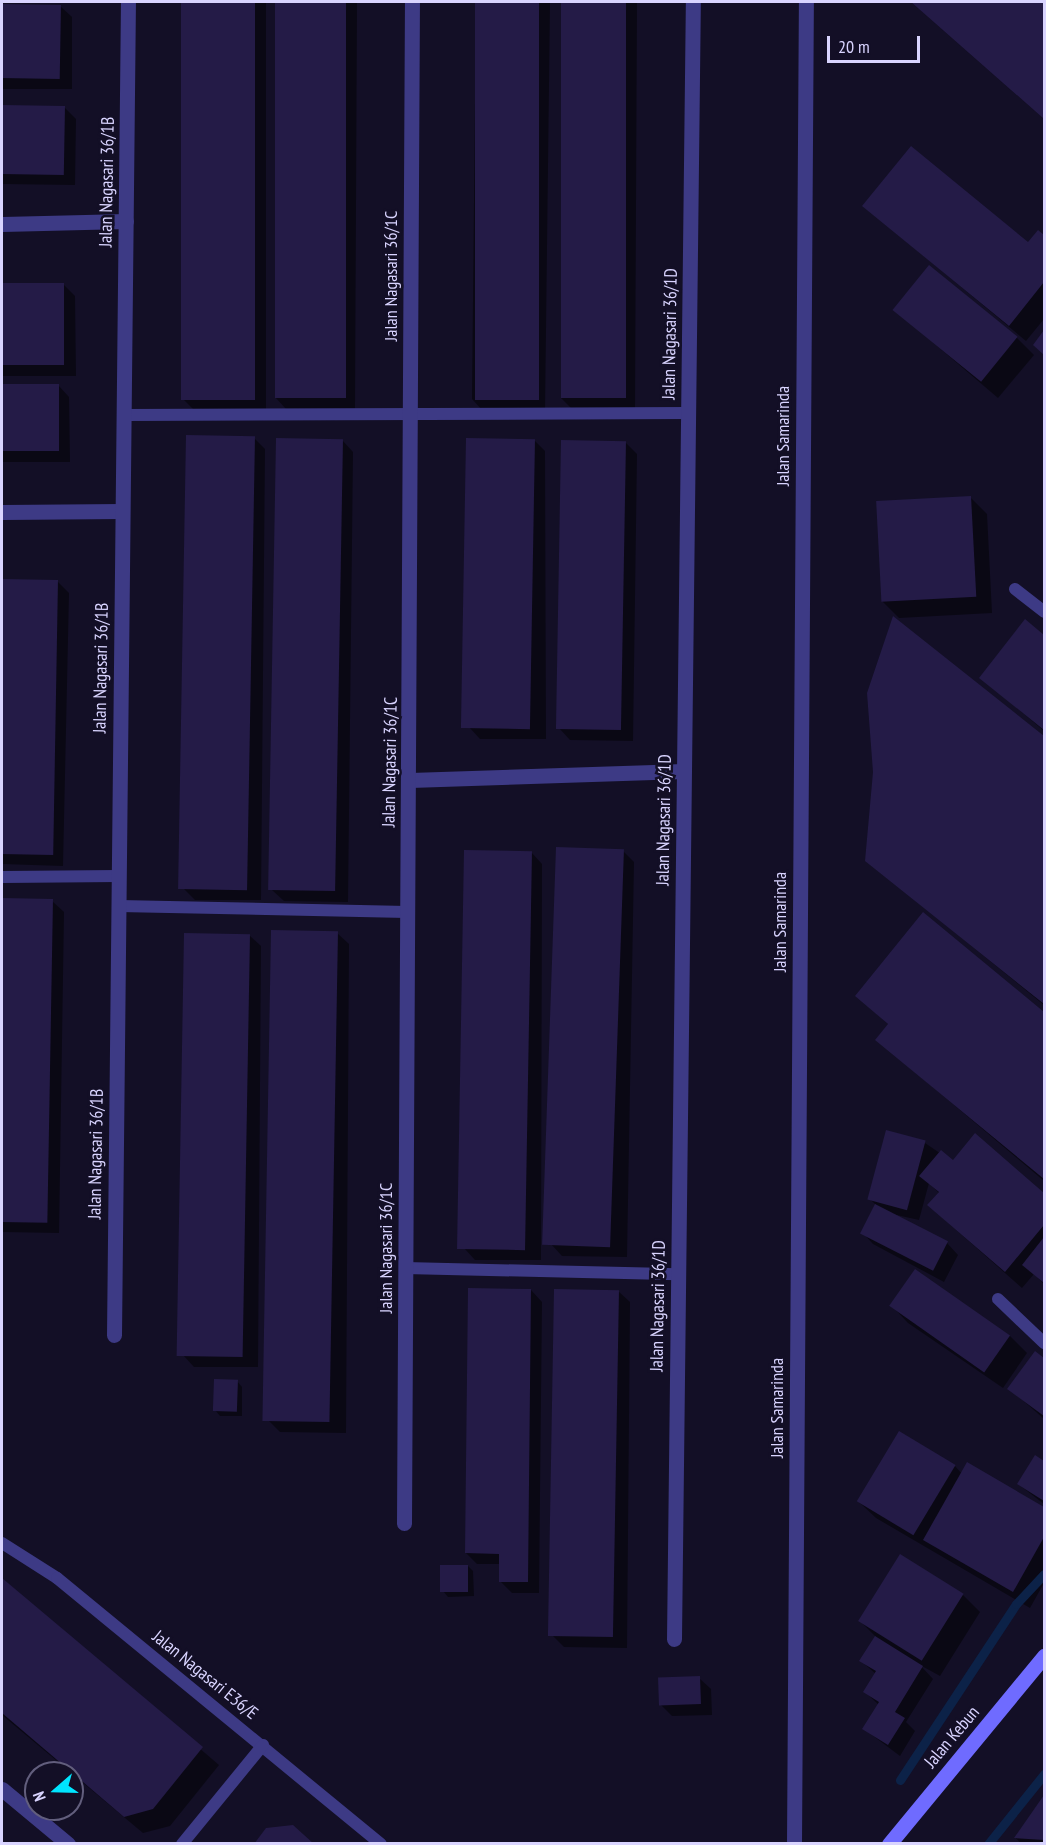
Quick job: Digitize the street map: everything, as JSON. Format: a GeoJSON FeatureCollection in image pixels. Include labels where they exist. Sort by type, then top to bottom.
{"type":"FeatureCollection","features":[{"type":"Feature","properties":{"kind":"main road","name":"Jalan Kebun"},"geometry":{"type":"LineString","coordinates":[[889,1844],[1042,1664]]}},
{"type":"Feature","properties":{"kind":"street","name":"Jalan Nagasari 36/1B"},"geometry":{"type":"LineString","coordinates":[[114,1335],[128,2]]}},
{"type":"Feature","properties":{"kind":"street","name":"Jalan Nagasari 36/1C"},"geometry":{"type":"LineString","coordinates":[[404,1523],[407,912],[410,780],[412,2]]}},
{"type":"Feature","properties":{"kind":"street","name":"Jalan Nagasari 36/1D"},"geometry":{"type":"LineString","coordinates":[[674,1639],[693,2]]}},
{"type":"Feature","properties":{"kind":"street","name":"Jalan Samarinda"},"geometry":{"type":"LineString","coordinates":[[794,1844],[806,2]]}},
{"type":"Feature","properties":{"kind":"street"},"geometry":{"type":"LineString","coordinates":[[2,224],[126,221]]}},
{"type":"Feature","properties":{"kind":"street"},"geometry":{"type":"LineString","coordinates":[[2,512],[122,512]]}},
{"type":"Feature","properties":{"kind":"street"},"geometry":{"type":"LineString","coordinates":[[410,780],[684,771]]}},
{"type":"Feature","properties":{"kind":"street"},"geometry":{"type":"LineString","coordinates":[[2,1789],[68,1844]]}},
{"type":"Feature","properties":{"kind":"lane"},"geometry":{"type":"LineString","coordinates":[[124,415],[688,413]]}},
{"type":"Feature","properties":{"kind":"lane"},"geometry":{"type":"LineString","coordinates":[[1014,589],[1044,612]]}},
{"type":"Feature","properties":{"kind":"lane"},"geometry":{"type":"LineString","coordinates":[[2,877],[119,876]]}},
{"type":"Feature","properties":{"kind":"lane"},"geometry":{"type":"LineString","coordinates":[[119,906],[407,912]]}},
{"type":"Feature","properties":{"kind":"lane"},"geometry":{"type":"LineString","coordinates":[[405,1268],[678,1274]]}},
{"type":"Feature","properties":{"kind":"lane"},"geometry":{"type":"LineString","coordinates":[[998,1299],[1044,1343]]}},
{"type":"Feature","properties":{"kind":"lane","name":"Jalan Nagasari E36/E"},"geometry":{"type":"LineString","coordinates":[[2,1543],[57,1578],[381,1844]]}},
{"type":"Feature","properties":{"kind":"lane"},"geometry":{"type":"LineString","coordinates":[[182,1844],[263,1745]]}},
{"type":"Feature","properties":{"kind":"building"},"geometry":{"type":"Polygon","coordinates":[[[181,2],[255,2],[255,400],[181,400],[181,2]]]}},
{"type":"Feature","properties":{"kind":"building"},"geometry":{"type":"Polygon","coordinates":[[[275,2],[346,2],[346,398],[275,398],[275,2]]]}},
{"type":"Feature","properties":{"kind":"building"},"geometry":{"type":"Polygon","coordinates":[[[475,2],[539,2],[539,400],[475,400],[475,2]]]}},
{"type":"Feature","properties":{"kind":"building"},"geometry":{"type":"Polygon","coordinates":[[[561,2],[626,2],[626,398],[561,398],[561,2]]]}},
{"type":"Feature","properties":{"kind":"building"},"geometry":{"type":"Polygon","coordinates":[[[911,2],[1044,2],[1044,119],[911,2]]]}},
{"type":"Feature","properties":{"kind":"building"},"geometry":{"type":"Polygon","coordinates":[[[2,4],[61,5],[60,79],[2,78],[2,4]]]}},
{"type":"Feature","properties":{"kind":"building"},"geometry":{"type":"Polygon","coordinates":[[[2,105],[65,106],[64,175],[2,174],[2,105]]]}},
{"type":"Feature","properties":{"kind":"building"},"geometry":{"type":"Polygon","coordinates":[[[911,146],[1028,242],[1038,230],[1044,235],[1044,282],[1009,326],[862,206],[911,146]]]}},
{"type":"Feature","properties":{"kind":"building"},"geometry":{"type":"Polygon","coordinates":[[[929,265],[1018,337],[981,382],[892,310],[929,265]]]}},
{"type":"Feature","properties":{"kind":"building"},"geometry":{"type":"Polygon","coordinates":[[[2,283],[64,283],[64,365],[2,365],[2,283]]]}},
{"type":"Feature","properties":{"kind":"building"},"geometry":{"type":"Polygon","coordinates":[[[1044,330],[1044,355],[1033,345],[1044,330]]]}},
{"type":"Feature","properties":{"kind":"building"},"geometry":{"type":"Polygon","coordinates":[[[2,384],[59,384],[59,451],[2,451],[2,384]]]}},
{"type":"Feature","properties":{"kind":"building"},"geometry":{"type":"Polygon","coordinates":[[[186,435],[255,436],[247,890],[178,889],[186,435]]]}},
{"type":"Feature","properties":{"kind":"building"},"geometry":{"type":"Polygon","coordinates":[[[276,438],[343,439],[335,891],[268,890],[276,438]]]}},
{"type":"Feature","properties":{"kind":"building"},"geometry":{"type":"Polygon","coordinates":[[[466,438],[535,439],[530,729],[461,728],[466,438]]]}},
{"type":"Feature","properties":{"kind":"building"},"geometry":{"type":"Polygon","coordinates":[[[561,440],[626,441],[621,730],[556,729],[561,440]]]}},
{"type":"Feature","properties":{"kind":"building"},"geometry":{"type":"Polygon","coordinates":[[[971,496],[976,597],[881,602],[876,501],[971,496]]]}},
{"type":"Feature","properties":{"kind":"building"},"geometry":{"type":"Polygon","coordinates":[[[2,579],[58,580],[53,855],[2,854],[2,579]]]}},
{"type":"Feature","properties":{"kind":"building"},"geometry":{"type":"Polygon","coordinates":[[[893,616],[1044,736],[1044,1004],[865,861],[873,772],[867,693],[893,616]]]}},
{"type":"Feature","properties":{"kind":"building"},"geometry":{"type":"Polygon","coordinates":[[[1025,619],[1044,635],[1044,730],[979,678],[1025,619]]]}},
{"type":"Feature","properties":{"kind":"building"},"geometry":{"type":"Polygon","coordinates":[[[556,847],[624,849],[610,1247],[542,1245],[556,847]]]}},
{"type":"Feature","properties":{"kind":"building"},"geometry":{"type":"Polygon","coordinates":[[[464,850],[532,851],[525,1250],[457,1249],[464,850]]]}},
{"type":"Feature","properties":{"kind":"building"},"geometry":{"type":"Polygon","coordinates":[[[2,898],[53,899],[47,1223],[2,1222],[2,898]]]}},
{"type":"Feature","properties":{"kind":"building"},"geometry":{"type":"Polygon","coordinates":[[[923,912],[1044,1012],[1044,1179],[875,1040],[888,1024],[855,996],[923,912]]]}},
{"type":"Feature","properties":{"kind":"building"},"geometry":{"type":"Polygon","coordinates":[[[271,930],[338,931],[329,1422],[262,1421],[271,930]]]}},
{"type":"Feature","properties":{"kind":"building"},"geometry":{"type":"Polygon","coordinates":[[[184,933],[250,934],[243,1357],[177,1356],[184,933]]]}},
{"type":"Feature","properties":{"kind":"building"},"geometry":{"type":"Polygon","coordinates":[[[886,1130],[926,1141],[907,1210],[867,1200],[886,1130]]]}},
{"type":"Feature","properties":{"kind":"building"},"geometry":{"type":"Polygon","coordinates":[[[975,1133],[1044,1193],[1044,1225],[1005,1272],[927,1205],[939,1192],[919,1176],[941,1150],[953,1160],[975,1133]]]}},
{"type":"Feature","properties":{"kind":"building"},"geometry":{"type":"Polygon","coordinates":[[[875,1204],[948,1241],[933,1271],[860,1233],[875,1204]]]}},
{"type":"Feature","properties":{"kind":"building"},"geometry":{"type":"Polygon","coordinates":[[[1044,1237],[1044,1283],[1022,1265],[1044,1237]]]}},
{"type":"Feature","properties":{"kind":"building"},"geometry":{"type":"Polygon","coordinates":[[[915,1269],[1010,1336],[984,1372],[889,1306],[915,1269]]]}},
{"type":"Feature","properties":{"kind":"building"},"geometry":{"type":"Polygon","coordinates":[[[468,1288],[531,1289],[528,1582],[499,1582],[499,1554],[465,1553],[468,1288]]]}},
{"type":"Feature","properties":{"kind":"building"},"geometry":{"type":"Polygon","coordinates":[[[554,1289],[619,1290],[613,1637],[548,1636],[554,1289]]]}},
{"type":"Feature","properties":{"kind":"building"},"geometry":{"type":"Polygon","coordinates":[[[1035,1351],[1044,1358],[1044,1416],[1007,1389],[1035,1351]]]}},
{"type":"Feature","properties":{"kind":"building"},"geometry":{"type":"Polygon","coordinates":[[[214,1379],[238,1380],[237,1412],[213,1411],[214,1379]]]}},
{"type":"Feature","properties":{"kind":"building"},"geometry":{"type":"Polygon","coordinates":[[[899,1431],[956,1465],[913,1535],[857,1501],[899,1431]]]}},
{"type":"Feature","properties":{"kind":"building"},"geometry":{"type":"Polygon","coordinates":[[[1035,1455],[1044,1461],[1044,1501],[1017,1484],[1035,1455]]]}},
{"type":"Feature","properties":{"kind":"building"},"geometry":{"type":"Polygon","coordinates":[[[967,1462],[1044,1507],[1044,1537],[1013,1592],[923,1540],[967,1462]]]}},
{"type":"Feature","properties":{"kind":"building"},"geometry":{"type":"Polygon","coordinates":[[[900,1554],[964,1594],[922,1661],[858,1621],[900,1554]]]}},
{"type":"Feature","properties":{"kind":"building"},"geometry":{"type":"Polygon","coordinates":[[[440,1565],[468,1565],[468,1592],[440,1592],[440,1565]]]}},
{"type":"Feature","properties":{"kind":"building"},"geometry":{"type":"Polygon","coordinates":[[[2,1578],[203,1747],[153,1809],[124,1817],[84,1783],[84,1761],[58,1761],[2,1713],[2,1578]]]}},
{"type":"Feature","properties":{"kind":"building"},"geometry":{"type":"Polygon","coordinates":[[[875,1636],[923,1666],[895,1712],[905,1718],[888,1745],[862,1729],[879,1702],[863,1692],[876,1671],[859,1661],[875,1636]]]}},
{"type":"Feature","properties":{"kind":"building"},"geometry":{"type":"Polygon","coordinates":[[[700,1676],[701,1704],[659,1705],[658,1677],[700,1676]]]}},
{"type":"Feature","properties":{"kind":"building"},"geometry":{"type":"Polygon","coordinates":[[[1044,1795],[1044,1840],[1014,1838],[1044,1795]]]}},
{"type":"Feature","properties":{"kind":"building"},"geometry":{"type":"Polygon","coordinates":[[[293,1825],[314,1844],[254,1844],[266,1828],[293,1825]]]}},
{"type":"Feature","properties":{"kind":"waterway"},"geometry":{"type":"LineString","coordinates":[[900,1780],[1016,1604],[1044,1574]]}},
{"type":"Feature","properties":{"kind":"waterway"},"geometry":{"type":"LineString","coordinates":[[988,1844],[1044,1774]]}}]}
